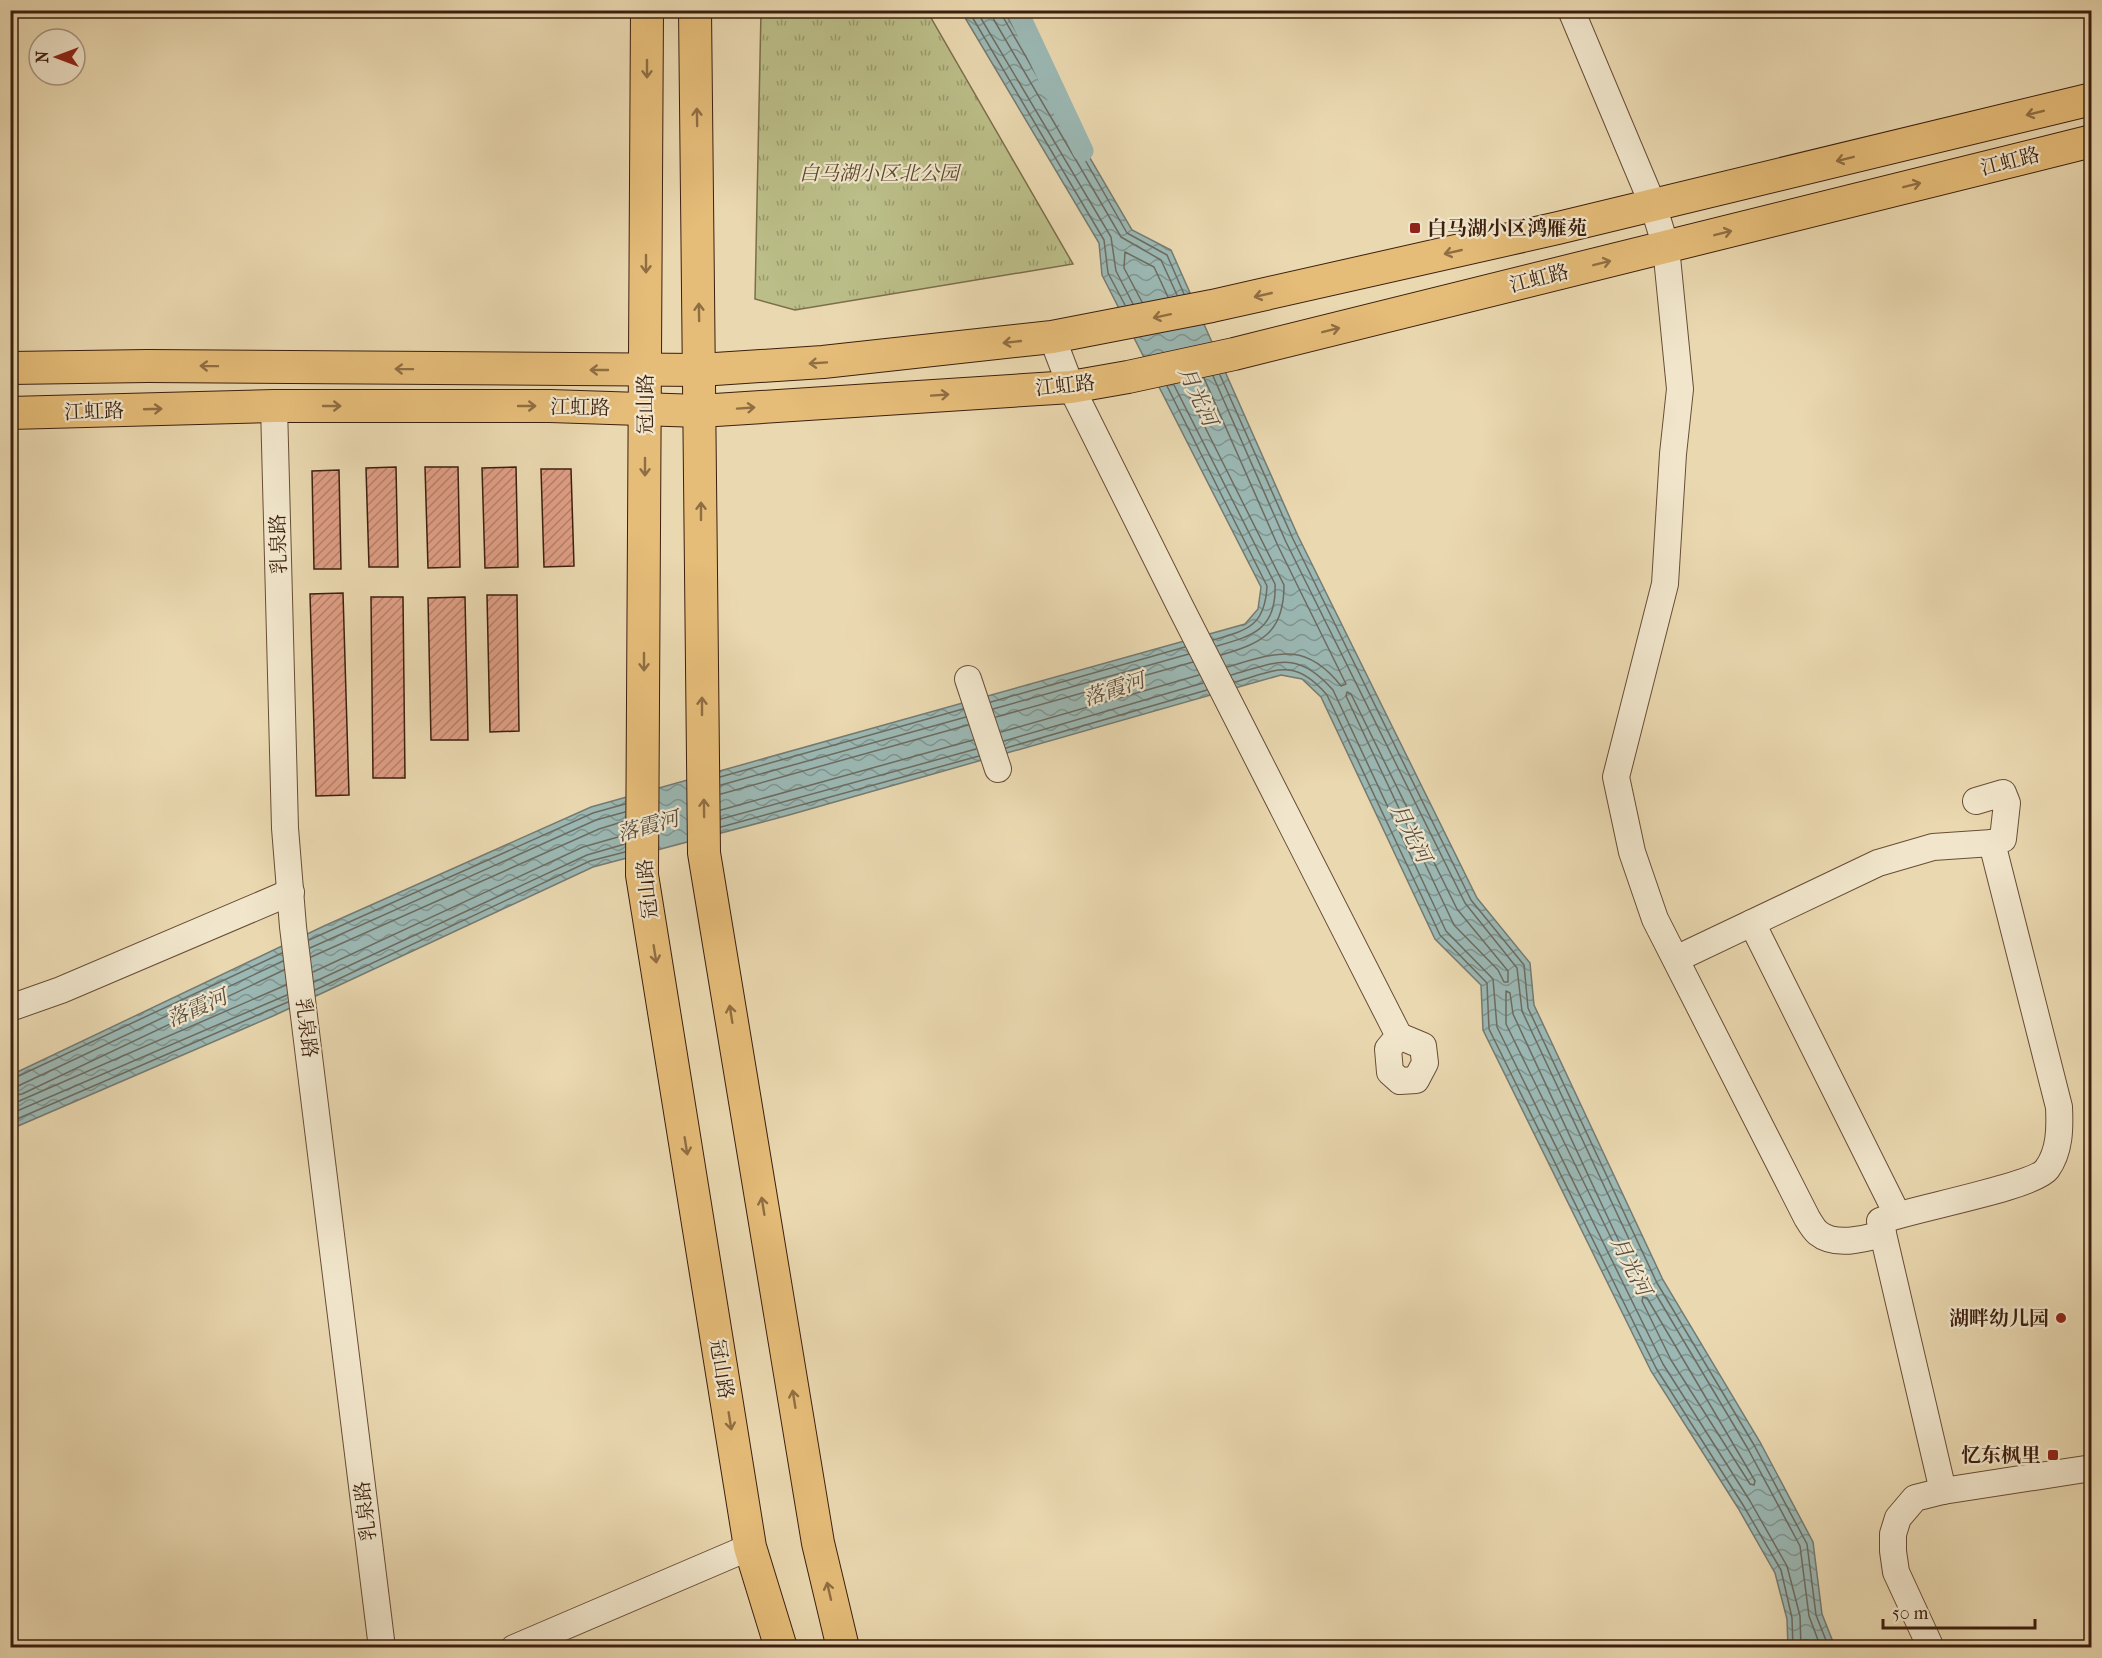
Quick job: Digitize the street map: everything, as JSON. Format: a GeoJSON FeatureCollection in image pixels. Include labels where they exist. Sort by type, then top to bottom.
{"type":"FeatureCollection","features":[{"type":"Feature","properties":{"kind":"main road","name":"冠山路"},"geometry":{"type":"LineString","coordinates":[[647,10],[642,875],[750,1547],[781,1647]]}},
{"type":"Feature","properties":{"kind":"main road"},"geometry":{"type":"LineString","coordinates":[[695,10],[704,853],[818,1542],[843,1647]]}},
{"type":"Feature","properties":{"kind":"main road","name":"江虹路"},"geometry":{"type":"LineString","coordinates":[[10,368],[148,366],[700,370],[823,362],[1052,337],[1212,306],[1653,205],[2091,99]]}},
{"type":"Feature","properties":{"kind":"main road","name":"江虹路"},"geometry":{"type":"LineString","coordinates":[[10,413],[274,406],[645,408],[700,411],[1071,387],[1234,354],[2091,141]]}},
{"type":"Feature","properties":{"kind":"street"},"geometry":{"type":"LineString","coordinates":[[1571,10],[1653,205],[1666,247],[1680,389],[1673,454],[1665,584],[1616,777],[1632,852],[1655,919],[1806,1218],[1819,1235],[1840,1240],[1858,1240],[1890,1224],[2028,1182],[2046,1171],[2057,1148],[2060,1125],[2059,1107],[1992,843]]}},
{"type":"Feature","properties":{"kind":"street"},"geometry":{"type":"LineString","coordinates":[[1052,337],[1071,387],[1181,608],[1400,1036]]}},
{"type":"Feature","properties":{"kind":"street","name":"乳泉路"},"geometry":{"type":"LineString","coordinates":[[274,406],[285,828],[294,927],[382,1647]]}},
{"type":"Feature","properties":{"kind":"street"},"geometry":{"type":"LineString","coordinates":[[968,680],[998,770]]}},
{"type":"Feature","properties":{"kind":"street"},"geometry":{"type":"LineString","coordinates":[[1676,959],[1878,863],[1933,847],[1992,843],[2003,839],[2007,803],[2003,793],[1976,801]]}},
{"type":"Feature","properties":{"kind":"street"},"geometry":{"type":"LineString","coordinates":[[10,1008],[61,990],[291,892]]}},
{"type":"Feature","properties":{"kind":"street"},"geometry":{"type":"LineString","coordinates":[[1752,923],[1890,1224],[1943,1491]]}},
{"type":"Feature","properties":{"kind":"street"},"geometry":{"type":"LineString","coordinates":[[1931,1647],[1896,1572],[1893,1534],[1898,1518],[1915,1498],[1943,1491],[2091,1468]]}},
{"type":"Feature","properties":{"kind":"street"},"geometry":{"type":"LineString","coordinates":[[514,1647],[750,1547]]}},
{"type":"Feature","properties":{"kind":"green space","name":"白马湖小区北公园"},"geometry":{"type":"Polygon","coordinates":[[[761,11],[927,11],[1073,264],[795,310],[755,299],[761,11]]]}},
{"type":"Feature","properties":{"kind":"water","name":"落霞河"},"geometry":{"type":"Polygon","coordinates":[[[961,11],[1004,11],[1132,230],[1171,250],[1298,536],[1477,898],[1530,963],[1534,1005],[1663,1280],[1760,1442],[1813,1542],[1822,1614],[1835,1647],[1788,1647],[1787,1619],[1775,1573],[1738,1508],[1651,1371],[1483,1030],[1481,985],[1435,939],[1321,697],[1302,679],[1281,675],[789,815],[593,867],[273,1016],[11,1129],[11,1075],[324,926],[591,807],[1245,624],[1258,609],[1261,587],[1102,275],[1099,243],[961,11]]]}},
{"type":"Feature","properties":{"kind":"building"},"geometry":{"type":"Polygon","coordinates":[[[396,467],[398,567],[369,567],[366,468],[396,467]]]}},
{"type":"Feature","properties":{"kind":"building"},"geometry":{"type":"Polygon","coordinates":[[[425,467],[458,467],[460,567],[428,568],[425,467]]]}},
{"type":"Feature","properties":{"kind":"building"},"geometry":{"type":"Polygon","coordinates":[[[516,467],[518,567],[485,568],[482,468],[516,467]]]}},
{"type":"Feature","properties":{"kind":"building"},"geometry":{"type":"Polygon","coordinates":[[[541,469],[571,469],[574,566],[544,567],[541,469]]]}},
{"type":"Feature","properties":{"kind":"building"},"geometry":{"type":"Polygon","coordinates":[[[339,470],[341,569],[314,569],[312,471],[339,470]]]}},
{"type":"Feature","properties":{"kind":"building"},"geometry":{"type":"Polygon","coordinates":[[[343,593],[349,795],[316,796],[310,594],[343,593]]]}},
{"type":"Feature","properties":{"kind":"building"},"geometry":{"type":"Polygon","coordinates":[[[487,595],[517,595],[519,731],[490,732],[487,595]]]}},
{"type":"Feature","properties":{"kind":"building"},"geometry":{"type":"Polygon","coordinates":[[[371,597],[403,597],[405,778],[373,778],[371,597]]]}},
{"type":"Feature","properties":{"kind":"building"},"geometry":{"type":"Polygon","coordinates":[[[465,597],[468,740],[431,740],[428,598],[465,597]]]}},
{"type":"Feature","properties":{"kind":"waterway","name":"月光河"},"geometry":{"type":"LineString","coordinates":[[1017,10],[1083,151]]}},
{"type":"Feature","properties":{"kind":"place","name":"白马湖小区鸿雁苑"},"geometry":{"type":"Point","coordinates":[1415,228]}},
{"type":"Feature","properties":{"kind":"place","name":"湖畔幼儿园"},"geometry":{"type":"Point","coordinates":[2061,1318]}},
{"type":"Feature","properties":{"kind":"place","name":"忆东枫里"},"geometry":{"type":"Point","coordinates":[2053,1455]}}]}
